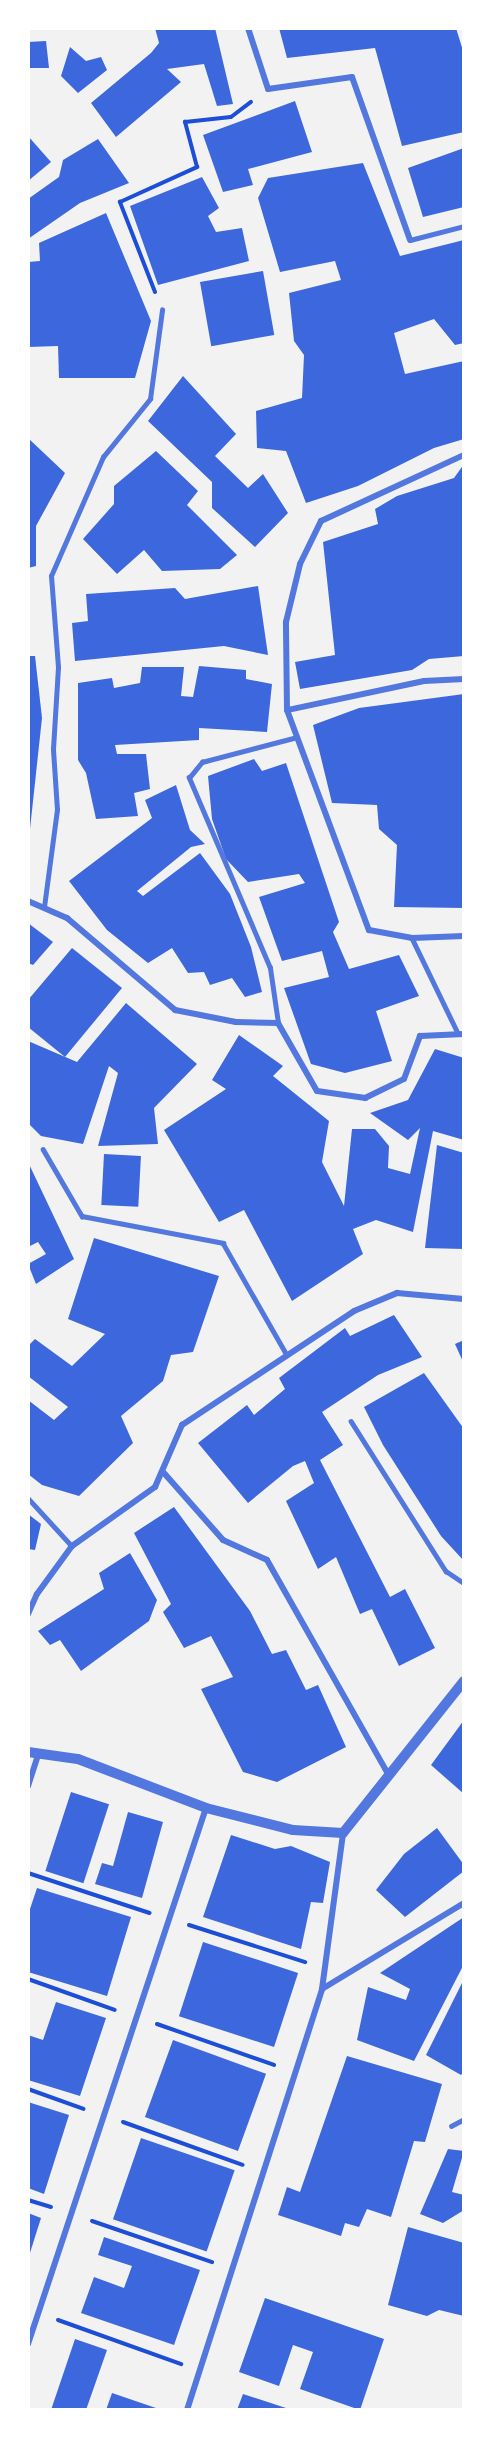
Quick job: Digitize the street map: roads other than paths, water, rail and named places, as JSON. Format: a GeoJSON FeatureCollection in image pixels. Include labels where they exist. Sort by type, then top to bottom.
{"type":"FeatureCollection","features":[{"type":"Feature","properties":{"kind":"street"},"geometry":{"type":"LineString","coordinates":[[248,28],[268,89],[352,77],[410,240]]}},
{"type":"Feature","properties":{"kind":"street"},"geometry":{"type":"LineString","coordinates":[[464,455],[321,521],[300,564],[286,622],[287,710],[369,930],[412,938],[464,936]]}},
{"type":"Feature","properties":{"kind":"street"},"geometry":{"type":"LineString","coordinates":[[287,710],[424,681],[464,679]]}},
{"type":"Feature","properties":{"kind":"street"},"geometry":{"type":"LineString","coordinates":[[28,901],[67,918],[176,1010],[236,1022],[278,1023],[317,1091],[365,1098],[404,1079],[420,1036],[461,1034]]}},
{"type":"Feature","properties":{"kind":"street"},"geometry":{"type":"LineString","coordinates":[[28,1614],[37,1594],[72,1546],[155,1487],[164,1473],[182,1425],[354,1311],[397,1293],[464,1299]]}},
{"type":"Feature","properties":{"kind":"street"},"geometry":{"type":"LineString","coordinates":[[164,1473],[223,1540],[267,1560],[388,1774]]}},
{"type":"Feature","properties":{"kind":"street"},"geometry":{"type":"LineString","coordinates":[[187,2409],[322,1989],[343,1833],[464,1681]]}},
{"type":"Feature","properties":{"kind":"street"},"geometry":{"type":"LineString","coordinates":[[28,1786],[33,1754],[78,1759],[206,1808],[293,1830],[343,1833]]}},
{"type":"Feature","properties":{"kind":"street"},"geometry":{"type":"LineString","coordinates":[[28,2344],[206,1808]]}},
{"type":"Feature","properties":{"kind":"street"},"geometry":{"type":"LineString","coordinates":[[322,1989],[464,1904]]}},
{"type":"Feature","properties":{"kind":"lane"},"geometry":{"type":"LineString","coordinates":[[410,240],[464,226]]}},
{"type":"Feature","properties":{"kind":"lane"},"geometry":{"type":"LineString","coordinates":[[44,907],[57,810],[53,749],[58,667],[51,576],[103,457],[150,399],[162,310]]}},
{"type":"Feature","properties":{"kind":"lane"},"geometry":{"type":"LineString","coordinates":[[278,1023],[270,968],[189,778],[202,762],[297,737]]}},
{"type":"Feature","properties":{"kind":"lane"},"geometry":{"type":"LineString","coordinates":[[412,938],[461,1034]]}},
{"type":"Feature","properties":{"kind":"lane"},"geometry":{"type":"LineString","coordinates":[[43,1149],[82,1216],[224,1244],[287,1355]]}},
{"type":"Feature","properties":{"kind":"lane"},"geometry":{"type":"LineString","coordinates":[[351,1421],[446,1571],[464,1583]]}},
{"type":"Feature","properties":{"kind":"lane"},"geometry":{"type":"LineString","coordinates":[[28,1498],[72,1546]]}},
{"type":"Feature","properties":{"kind":"lane"},"geometry":{"type":"LineString","coordinates":[[450,2126],[464,2119]]}}]}
